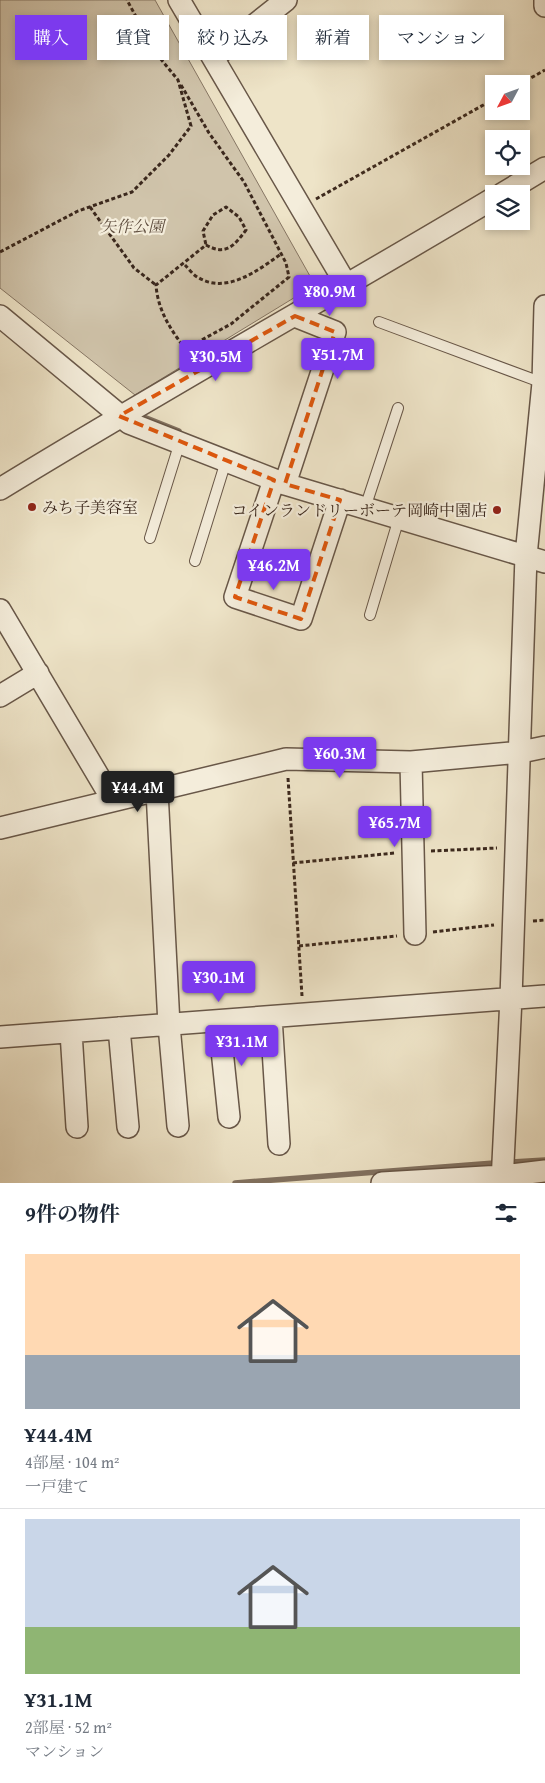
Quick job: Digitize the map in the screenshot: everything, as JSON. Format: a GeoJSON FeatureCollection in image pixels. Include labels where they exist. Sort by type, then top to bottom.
{"type":"FeatureCollection","features":[{"type":"Feature","properties":{"kind":"street"},"geometry":{"type":"LineString","coordinates":[[179,0],[188,15]]}},
{"type":"Feature","properties":{"kind":"street"},"geometry":{"type":"LineString","coordinates":[[545,0],[545,6]]}},
{"type":"Feature","properties":{"kind":"street"},"geometry":{"type":"LineString","coordinates":[[266,15],[283,1]]}},
{"type":"Feature","properties":{"kind":"street"},"geometry":{"type":"LineString","coordinates":[[214,60],[346,286]]}},
{"type":"Feature","properties":{"kind":"street"},"geometry":{"type":"LineString","coordinates":[[517,185],[545,168]]}},
{"type":"Feature","properties":{"kind":"street"},"geometry":{"type":"LineString","coordinates":[[0,489],[119,416],[295,316],[485,203]]}},
{"type":"Feature","properties":{"kind":"street"},"geometry":{"type":"LineString","coordinates":[[502,1180],[521,752],[536,559],[544,384],[545,306]]}},
{"type":"Feature","properties":{"kind":"street"},"geometry":{"type":"LineString","coordinates":[[0,316],[129,423],[280,482],[536,559]]}},
{"type":"Feature","properties":{"kind":"street"},"geometry":{"type":"LineString","coordinates":[[295,316],[335,332],[280,482],[235,597],[301,619],[340,500]]}},
{"type":"Feature","properties":{"kind":"street"},"geometry":{"type":"LineString","coordinates":[[0,610],[112,799]]}},
{"type":"Feature","properties":{"kind":"street"},"geometry":{"type":"LineString","coordinates":[[0,696],[38,673]]}},
{"type":"Feature","properties":{"kind":"street"},"geometry":{"type":"LineString","coordinates":[[0,828],[112,799],[156,791],[286,759],[411,762],[521,752],[545,747]]}},
{"type":"Feature","properties":{"kind":"street"},"geometry":{"type":"LineString","coordinates":[[411,762],[415,934]]}},
{"type":"Feature","properties":{"kind":"street"},"geometry":{"type":"LineString","coordinates":[[156,791],[169,1025],[178,1126]]}},
{"type":"Feature","properties":{"kind":"street"},"geometry":{"type":"LineString","coordinates":[[0,1037],[545,996]]}},
{"type":"Feature","properties":{"kind":"street"},"geometry":{"type":"LineString","coordinates":[[271,1017],[279,1144]]}},
{"type":"Feature","properties":{"kind":"street"},"geometry":{"type":"LineString","coordinates":[[219,1021],[229,1117]]}},
{"type":"Feature","properties":{"kind":"street"},"geometry":{"type":"LineString","coordinates":[[119,1028],[128,1127]]}},
{"type":"Feature","properties":{"kind":"street"},"geometry":{"type":"LineString","coordinates":[[71,1032],[77,1127]]}},
{"type":"Feature","properties":{"kind":"street"},"geometry":{"type":"LineString","coordinates":[[382,1183],[502,1180],[545,1171]]}},
{"type":"Feature","properties":{"kind":"lane"},"geometry":{"type":"LineString","coordinates":[[379,322],[544,384]]}},
{"type":"Feature","properties":{"kind":"lane"},"geometry":{"type":"LineString","coordinates":[[365,508],[398,408]]}},
{"type":"Feature","properties":{"kind":"lane"},"geometry":{"type":"LineString","coordinates":[[150,538],[180,442]]}},
{"type":"Feature","properties":{"kind":"lane"},"geometry":{"type":"LineString","coordinates":[[194,560],[226,461]]}},
{"type":"Feature","properties":{"kind":"lane"},"geometry":{"type":"LineString","coordinates":[[370,615],[399,518]]}},
{"type":"Feature","properties":{"kind":"path"},"geometry":{"type":"LineString","coordinates":[[127,0],[155,52],[178,80],[208,133],[244,182],[281,254],[289,277],[231,324],[185,349]]}},
{"type":"Feature","properties":{"kind":"path"},"geometry":{"type":"LineString","coordinates":[[530,78],[545,70]]}},
{"type":"Feature","properties":{"kind":"path"},"geometry":{"type":"LineString","coordinates":[[0,252],[90,207],[132,192],[169,155],[191,126],[178,80]]}},
{"type":"Feature","properties":{"kind":"path"},"geometry":{"type":"LineString","coordinates":[[300,208],[485,104]]}},
{"type":"Feature","properties":{"kind":"path"},"geometry":{"type":"LineString","coordinates":[[90,207],[134,268],[156,285],[157,299],[167,325],[200,370]]}},
{"type":"Feature","properties":{"kind":"path"},"geometry":{"type":"LineString","coordinates":[[226,207],[239,217],[246,230],[237,243],[225,250],[216,250],[206,245],[202,231],[215,213],[226,207]]}},
{"type":"Feature","properties":{"kind":"path"},"geometry":{"type":"LineString","coordinates":[[156,285],[206,245]]}},
{"type":"Feature","properties":{"kind":"path"},"geometry":{"type":"LineString","coordinates":[[185,265],[199,278],[217,283],[232,283],[254,273],[281,254]]}},
{"type":"Feature","properties":{"kind":"path"},"geometry":{"type":"LineString","coordinates":[[286,759],[303,1015]]}},
{"type":"Feature","properties":{"kind":"path"},"geometry":{"type":"LineString","coordinates":[[293,863],[413,851],[517,847]]}},
{"type":"Feature","properties":{"kind":"highlighted area"},"geometry":{"type":"Polygon","coordinates":[[[295,316],[335,332],[285,484],[340,500],[301,619],[235,597],[274,480],[119,416],[295,316]]]}},
{"type":"Feature","properties":{"kind":"green space","name":"矢作公園"},"geometry":{"type":"Polygon","coordinates":[[[0,0],[155,0],[163,15],[97,15],[97,60],[169,60],[169,25],[179,43],[179,60],[189,60],[315,285],[135,395],[0,288],[0,0]]]}},
{"type":"Feature","properties":{"kind":"waterway"},"geometry":{"type":"LineString","coordinates":[[144,417],[179,431]]}},
{"type":"Feature","properties":{"kind":"waterway"},"geometry":{"type":"LineString","coordinates":[[512,1162],[545,1160]]}},
{"type":"Feature","properties":{"kind":"waterway"},"geometry":{"type":"LineString","coordinates":[[235,1183],[494,1163]]}},
{"type":"Feature","properties":{"kind":"place","name":"みち子美容室"},"geometry":{"type":"Point","coordinates":[32,507]}},
{"type":"Feature","properties":{"kind":"place","name":"コインランドリーボーテ岡崎中園店"},"geometry":{"type":"Point","coordinates":[497,510]}}]}
